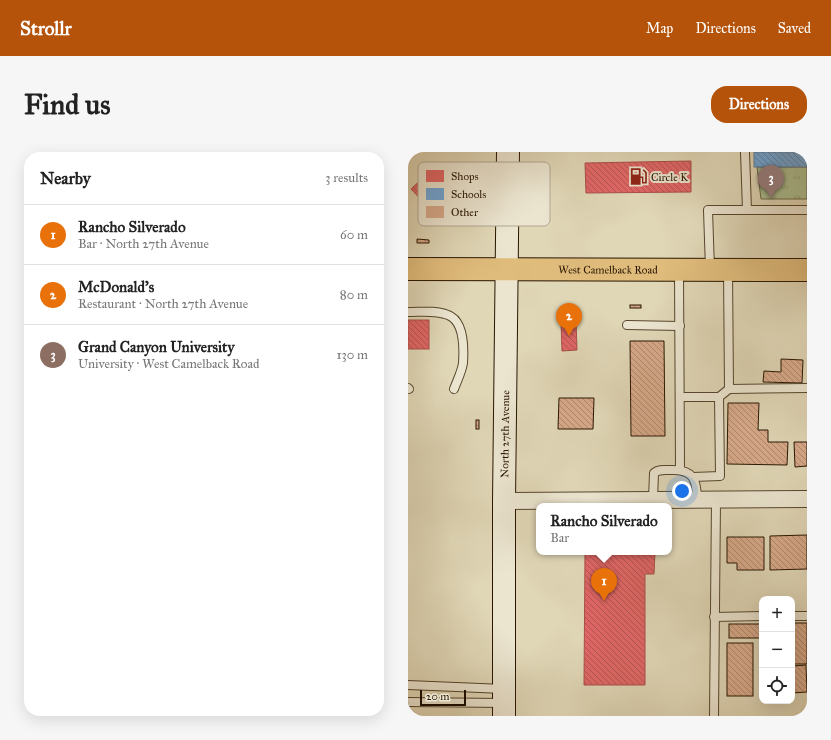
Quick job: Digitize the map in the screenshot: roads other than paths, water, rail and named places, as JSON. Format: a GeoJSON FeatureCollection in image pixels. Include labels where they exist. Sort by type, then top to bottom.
{"type":"FeatureCollection","features":[{"type":"Feature","properties":{"kind":"main road","name":"North 27th Avenue"},"geometry":{"type":"LineString","coordinates":[[508,152],[508,162]]}},
{"type":"Feature","properties":{"kind":"main road","name":"North 27th Avenue"},"geometry":{"type":"LineString","coordinates":[[504,702],[504,501],[507,226]]}},
{"type":"Feature","properties":{"kind":"main road","name":"West Camelback Road"},"geometry":{"type":"LineString","coordinates":[[408,269],[507,268],[807,270]]}},
{"type":"Feature","properties":{"kind":"street"},"geometry":{"type":"LineString","coordinates":[[504,501],[807,499]]}},
{"type":"Feature","properties":{"kind":"lane"},"geometry":{"type":"LineString","coordinates":[[745,152],[747,210]]}},
{"type":"Feature","properties":{"kind":"lane"},"geometry":{"type":"LineString","coordinates":[[728,389],[719,269],[708,210],[807,210]]}},
{"type":"Feature","properties":{"kind":"lane"},"geometry":{"type":"LineString","coordinates":[[679,269],[680,470]]}},
{"type":"Feature","properties":{"kind":"lane"},"geometry":{"type":"LineString","coordinates":[[408,312],[437,312],[449,315],[458,324],[462,333],[463,364],[454,389]]}},
{"type":"Feature","properties":{"kind":"lane"},"geometry":{"type":"LineString","coordinates":[[627,325],[680,326]]}},
{"type":"Feature","properties":{"kind":"lane"},"geometry":{"type":"LineString","coordinates":[[680,397],[719,397],[728,389],[807,388]]}},
{"type":"Feature","properties":{"kind":"lane"},"geometry":{"type":"LineString","coordinates":[[653,500],[654,473],[658,470],[680,470],[693,477],[720,476],[719,397]]}},
{"type":"Feature","properties":{"kind":"lane"},"geometry":{"type":"LineString","coordinates":[[693,477],[697,487],[697,500]]}},
{"type":"Feature","properties":{"kind":"lane"},"geometry":{"type":"LineString","coordinates":[[714,716],[716,500]]}},
{"type":"Feature","properties":{"kind":"lane"},"geometry":{"type":"LineString","coordinates":[[714,617],[759,616]]}},
{"type":"Feature","properties":{"kind":"lane"},"geometry":{"type":"LineString","coordinates":[[795,616],[807,616]]}},
{"type":"Feature","properties":{"kind":"lane"},"geometry":{"type":"LineString","coordinates":[[408,686],[504,702]]}},
{"type":"Feature","properties":{"kind":"lane"},"geometry":{"type":"LineString","coordinates":[[408,702],[504,702]]}},
{"type":"Feature","properties":{"kind":"place","name":"Circle K"},"geometry":{"type":"Point","coordinates":[638,177]}},
{"type":"Feature","properties":{"kind":"place","name":"Grand Canyon University"},"geometry":{"type":"Point","coordinates":[771,198]}},
{"type":"Feature","properties":{"kind":"place","name":"McDonald's"},"geometry":{"type":"Point","coordinates":[569,336]}},
{"type":"Feature","properties":{"kind":"place","name":"Rancho Silverado"},"geometry":{"type":"Point","coordinates":[604,601]}}]}
